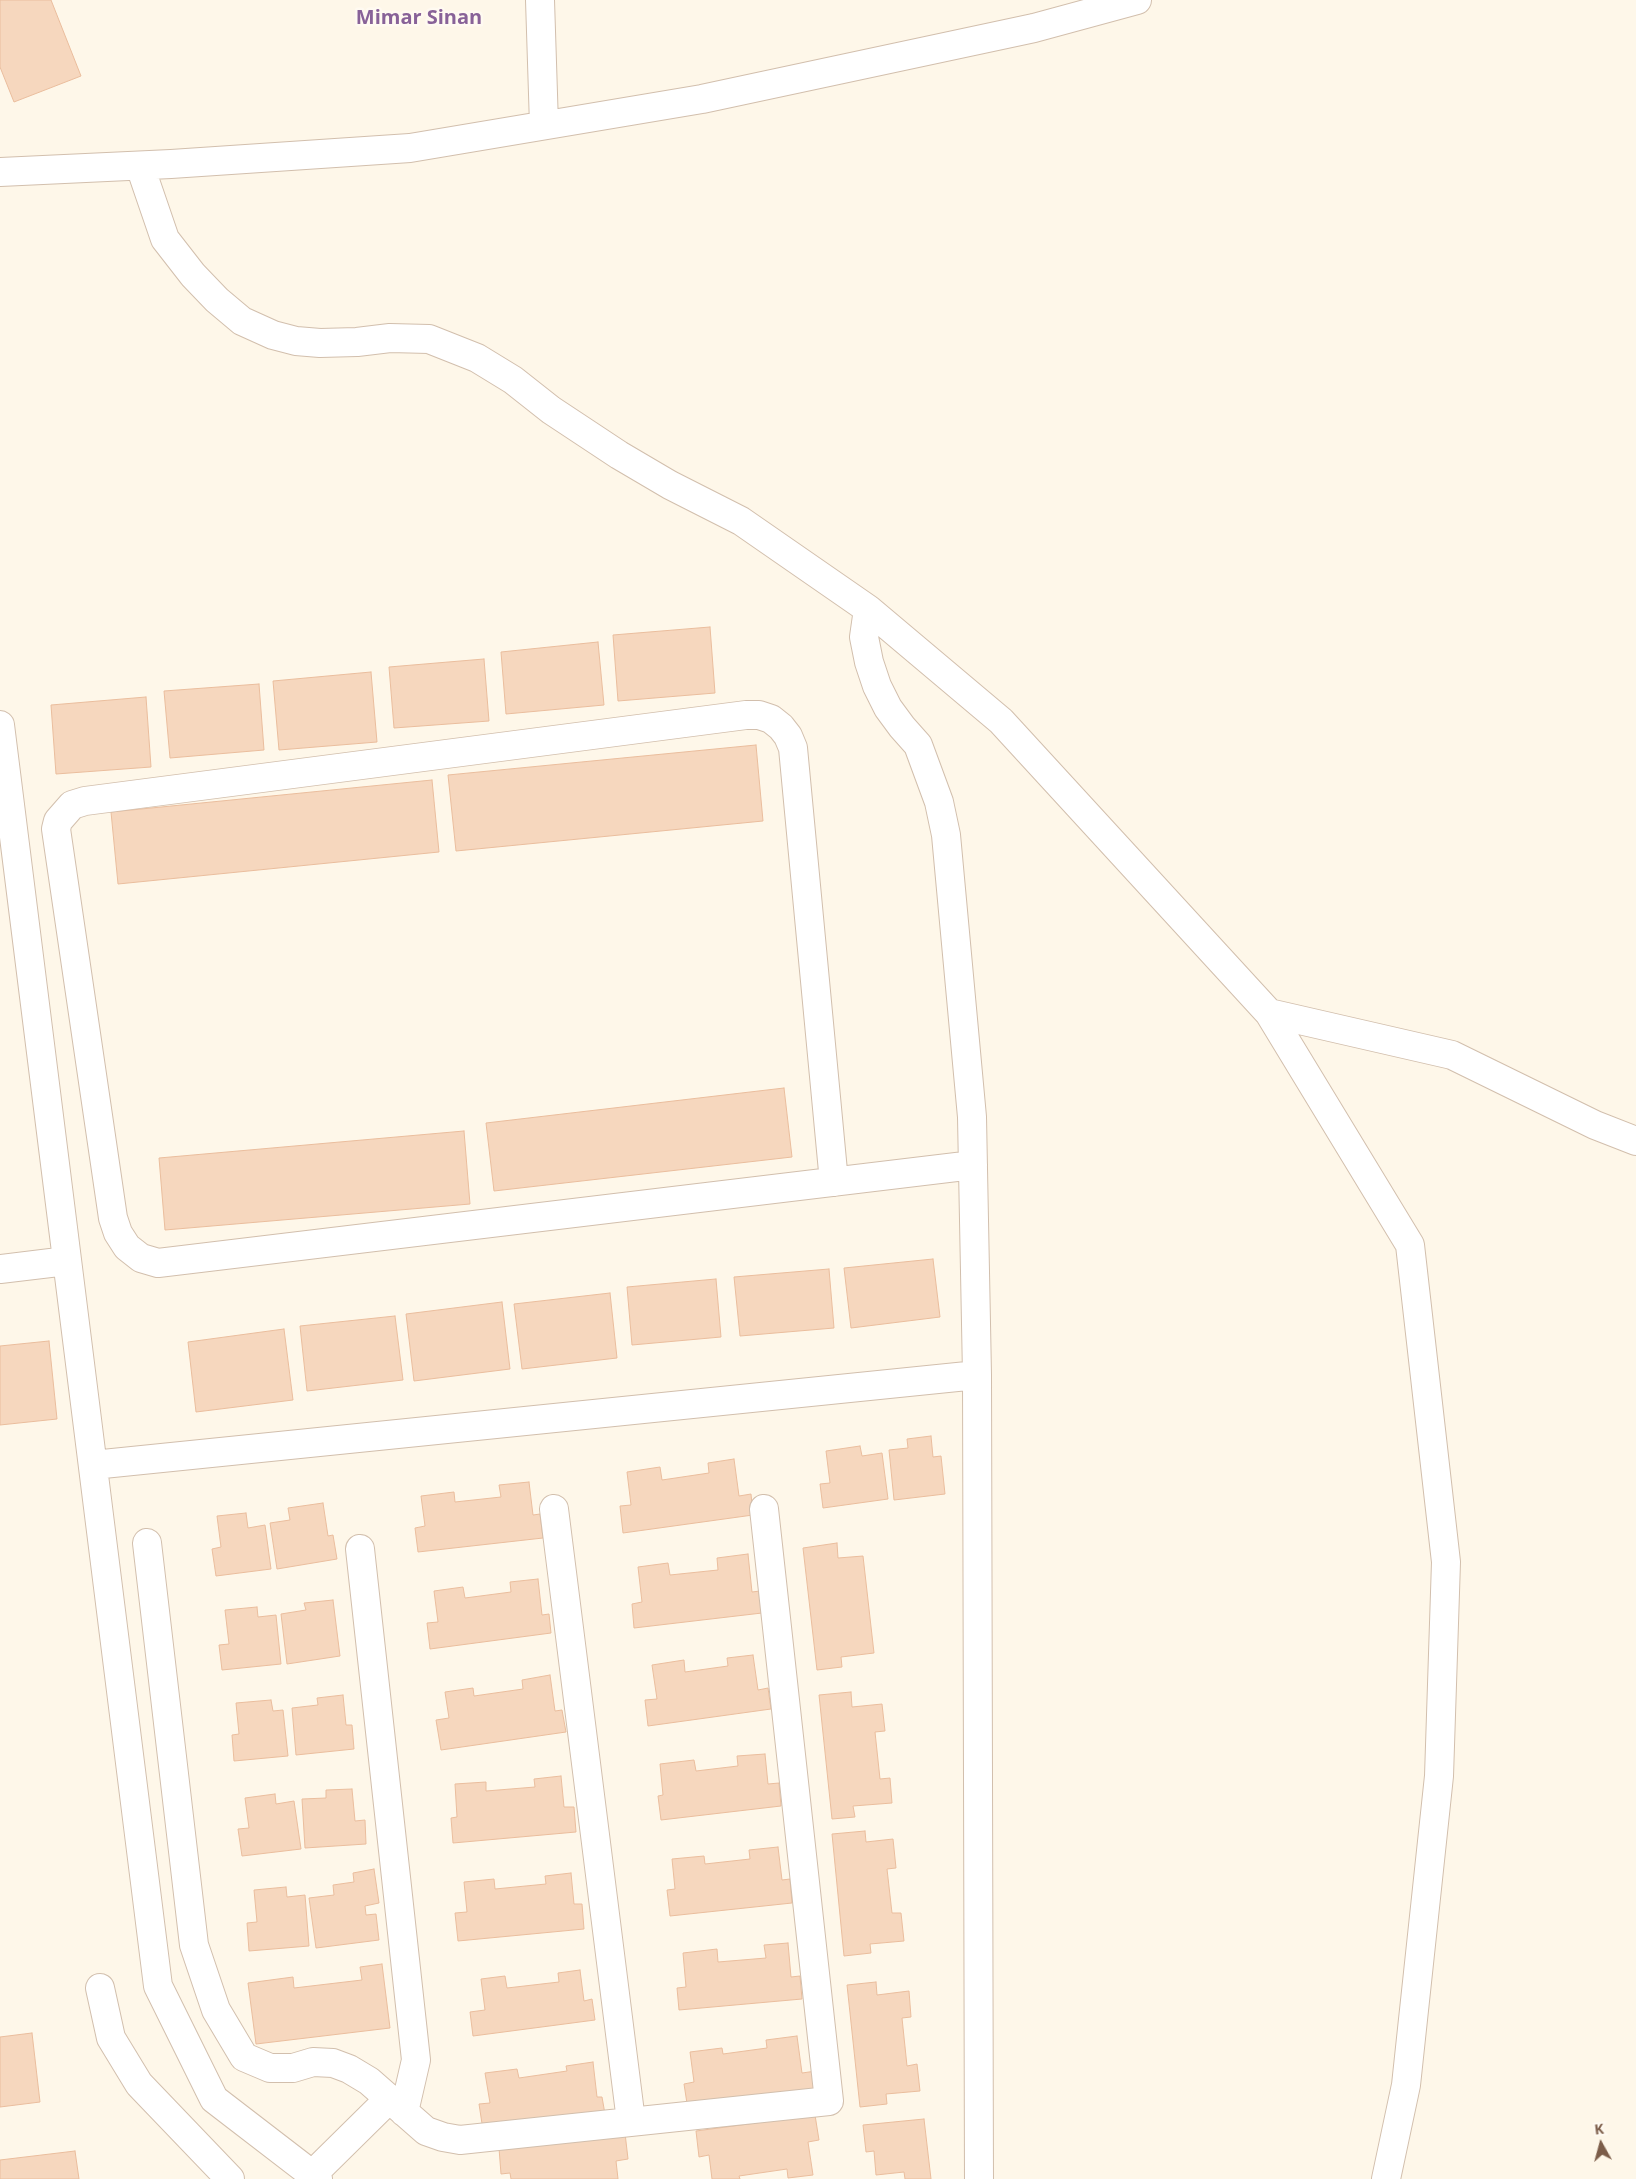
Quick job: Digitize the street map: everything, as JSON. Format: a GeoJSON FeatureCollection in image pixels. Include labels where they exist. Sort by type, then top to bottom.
{"type":"FeatureCollection","features":[{"type":"Feature","properties":{"kind":"street"},"geometry":{"type":"LineString","coordinates":[[540,0],[544,126]]}},
{"type":"Feature","properties":{"kind":"street"},"geometry":{"type":"LineString","coordinates":[[0,172],[140,166],[410,148],[702,99],[1034,28],[1137,0]]}},
{"type":"Feature","properties":{"kind":"street"},"geometry":{"type":"LineString","coordinates":[[140,166],[165,239],[193,275],[217,300],[242,320],[273,335],[296,341],[320,343],[357,342],[390,338],[430,339],[477,358],[513,380],[551,410],[619,455],[670,485],[741,521],[868,609],[1001,721],[1269,1013],[1410,1246],[1446,1562],[1439,1776],[1406,2085],[1386,2179]]}},
{"type":"Feature","properties":{"kind":"street"},"geometry":{"type":"LineString","coordinates":[[868,609],[864,638],[877,686],[888,708],[902,728],[918,745],[934,788],[946,835],[972,1117],[977,1375],[979,2179]]}},
{"type":"Feature","properties":{"kind":"street"},"geometry":{"type":"LineString","coordinates":[[834,1182],[793,748],[788,736],[771,719],[759,715],[746,714],[85,801],[72,805],[58,821],[56,829],[113,1218],[118,1233],[127,1247],[142,1258],[158,1263],[973,1166]]}},
{"type":"Feature","properties":{"kind":"street"},"geometry":{"type":"LineString","coordinates":[[0,725],[4,795],[67,1261],[158,1986],[214,2099],[315,2177],[397,2105],[416,2060],[360,1549]]}},
{"type":"Feature","properties":{"kind":"street"},"geometry":{"type":"LineString","coordinates":[[1269,1013],[1452,1055],[1595,1125],[1636,1141]]}},
{"type":"Feature","properties":{"kind":"street"},"geometry":{"type":"LineString","coordinates":[[0,1269],[67,1261]]}},
{"type":"Feature","properties":{"kind":"street"},"geometry":{"type":"LineString","coordinates":[[93,1465],[977,1375]]}},
{"type":"Feature","properties":{"kind":"street"},"geometry":{"type":"LineString","coordinates":[[554,1509],[631,2121]]}},
{"type":"Feature","properties":{"kind":"street"},"geometry":{"type":"LineString","coordinates":[[147,1543],[194,1945],[216,2010],[244,2057],[270,2068],[293,2068],[313,2062],[333,2064],[349,2069],[369,2081],[426,2131],[442,2138],[460,2140],[828,2101],[764,1509]]}},
{"type":"Feature","properties":{"kind":"street"},"geometry":{"type":"LineString","coordinates":[[100,1988],[110,2038],[139,2084],[230,2179]]}},
{"type":"Feature","properties":{"kind":"building"},"geometry":{"type":"Polygon","coordinates":[[[0,0],[51,0],[81,76],[14,102],[0,67],[0,0]]]}},
{"type":"Feature","properties":{"kind":"building"},"geometry":{"type":"Polygon","coordinates":[[[710,627],[715,693],[618,701],[613,635],[710,627]]]}},
{"type":"Feature","properties":{"kind":"building"},"geometry":{"type":"Polygon","coordinates":[[[598,642],[604,705],[506,714],[501,652],[598,642]]]}},
{"type":"Feature","properties":{"kind":"building"},"geometry":{"type":"Polygon","coordinates":[[[484,659],[489,721],[394,728],[389,667],[484,659]]]}},
{"type":"Feature","properties":{"kind":"building"},"geometry":{"type":"Polygon","coordinates":[[[371,672],[377,742],[279,750],[273,681],[371,672]]]}},
{"type":"Feature","properties":{"kind":"building"},"geometry":{"type":"Polygon","coordinates":[[[259,684],[264,750],[170,758],[164,691],[259,684]]]}},
{"type":"Feature","properties":{"kind":"building"},"geometry":{"type":"Polygon","coordinates":[[[146,697],[151,767],[56,774],[51,705],[146,697]]]}},
{"type":"Feature","properties":{"kind":"building"},"geometry":{"type":"Polygon","coordinates":[[[756,745],[763,821],[456,851],[448,775],[756,745]]]}},
{"type":"Feature","properties":{"kind":"building"},"geometry":{"type":"Polygon","coordinates":[[[432,780],[439,852],[118,884],[111,812],[432,780]]]}},
{"type":"Feature","properties":{"kind":"building"},"geometry":{"type":"Polygon","coordinates":[[[784,1088],[792,1157],[494,1191],[486,1123],[784,1088]]]}},
{"type":"Feature","properties":{"kind":"building"},"geometry":{"type":"Polygon","coordinates":[[[464,1131],[470,1204],[165,1230],[159,1158],[464,1131]]]}},
{"type":"Feature","properties":{"kind":"building"},"geometry":{"type":"Polygon","coordinates":[[[933,1259],[940,1317],[851,1328],[844,1268],[933,1259]]]}},
{"type":"Feature","properties":{"kind":"building"},"geometry":{"type":"Polygon","coordinates":[[[829,1269],[834,1328],[740,1336],[734,1277],[829,1269]]]}},
{"type":"Feature","properties":{"kind":"building"},"geometry":{"type":"Polygon","coordinates":[[[716,1279],[721,1337],[632,1345],[627,1287],[716,1279]]]}},
{"type":"Feature","properties":{"kind":"building"},"geometry":{"type":"Polygon","coordinates":[[[610,1293],[617,1358],[522,1369],[514,1304],[610,1293]]]}},
{"type":"Feature","properties":{"kind":"building"},"geometry":{"type":"Polygon","coordinates":[[[502,1302],[510,1369],[414,1381],[406,1314],[502,1302]]]}},
{"type":"Feature","properties":{"kind":"building"},"geometry":{"type":"Polygon","coordinates":[[[395,1316],[403,1380],[307,1391],[300,1326],[395,1316]]]}},
{"type":"Feature","properties":{"kind":"building"},"geometry":{"type":"Polygon","coordinates":[[[284,1329],[293,1400],[196,1412],[188,1342],[284,1329]]]}},
{"type":"Feature","properties":{"kind":"building"},"geometry":{"type":"Polygon","coordinates":[[[49,1341],[57,1419],[0,1425],[0,1346],[49,1341]]]}},
{"type":"Feature","properties":{"kind":"building"},"geometry":{"type":"Polygon","coordinates":[[[931,1436],[933,1457],[941,1456],[945,1494],[894,1500],[889,1450],[908,1448],[907,1439],[931,1436]]]}},
{"type":"Feature","properties":{"kind":"building"},"geometry":{"type":"Polygon","coordinates":[[[860,1446],[862,1456],[882,1453],[888,1499],[823,1508],[820,1484],[830,1483],[826,1451],[860,1446]]]}},
{"type":"Feature","properties":{"kind":"building"},"geometry":{"type":"Polygon","coordinates":[[[734,1459],[739,1496],[751,1494],[753,1515],[623,1533],[620,1506],[631,1505],[627,1472],[660,1467],[662,1480],[709,1473],[708,1463],[734,1459]]]}},
{"type":"Feature","properties":{"kind":"building"},"geometry":{"type":"Polygon","coordinates":[[[529,1482],[533,1515],[540,1514],[543,1538],[418,1552],[415,1528],[425,1526],[421,1496],[454,1492],[455,1502],[501,1497],[499,1485],[529,1482]]]}},
{"type":"Feature","properties":{"kind":"building"},"geometry":{"type":"Polygon","coordinates":[[[323,1503],[328,1536],[333,1535],[337,1559],[277,1569],[270,1523],[290,1520],[288,1508],[323,1503]]]}},
{"type":"Feature","properties":{"kind":"building"},"geometry":{"type":"Polygon","coordinates":[[[246,1513],[248,1528],[265,1525],[271,1569],[216,1576],[212,1549],[221,1547],[217,1516],[246,1513]]]}},
{"type":"Feature","properties":{"kind":"building"},"geometry":{"type":"Polygon","coordinates":[[[837,1543],[838,1558],[863,1556],[874,1653],[841,1657],[842,1667],[817,1670],[803,1548],[837,1543]]]}},
{"type":"Feature","properties":{"kind":"building"},"geometry":{"type":"Polygon","coordinates":[[[748,1554],[752,1592],[760,1591],[762,1613],[634,1628],[632,1604],[642,1602],[638,1567],[668,1563],[670,1575],[718,1570],[717,1558],[748,1554]]]}},
{"type":"Feature","properties":{"kind":"building"},"geometry":{"type":"Polygon","coordinates":[[[538,1579],[542,1615],[549,1614],[551,1633],[430,1649],[427,1623],[438,1622],[434,1591],[463,1587],[465,1598],[511,1592],[510,1582],[538,1579]]]}},
{"type":"Feature","properties":{"kind":"building"},"geometry":{"type":"Polygon","coordinates":[[[333,1600],[340,1656],[287,1664],[281,1614],[306,1610],[304,1603],[333,1600]]]}},
{"type":"Feature","properties":{"kind":"building"},"geometry":{"type":"Polygon","coordinates":[[[257,1607],[258,1617],[276,1615],[281,1664],[222,1670],[219,1645],[229,1644],[225,1610],[257,1607]]]}},
{"type":"Feature","properties":{"kind":"building"},"geometry":{"type":"Polygon","coordinates":[[[753,1655],[758,1690],[768,1688],[771,1709],[648,1726],[645,1700],[657,1699],[652,1665],[684,1660],[685,1672],[728,1666],[727,1658],[753,1655]]]}},
{"type":"Feature","properties":{"kind":"building"},"geometry":{"type":"Polygon","coordinates":[[[550,1675],[555,1711],[562,1710],[566,1732],[441,1750],[436,1720],[449,1718],[445,1692],[473,1688],[474,1696],[523,1689],[522,1680],[550,1675]]]}},
{"type":"Feature","properties":{"kind":"building"},"geometry":{"type":"Polygon","coordinates":[[[851,1692],[852,1707],[882,1704],[885,1731],[875,1732],[880,1779],[890,1778],[892,1803],[853,1806],[855,1817],[832,1819],[819,1695],[851,1692]]]}},
{"type":"Feature","properties":{"kind":"building"},"geometry":{"type":"Polygon","coordinates":[[[343,1695],[346,1725],[352,1725],[354,1749],[296,1755],[292,1708],[318,1705],[317,1698],[343,1695]]]}},
{"type":"Feature","properties":{"kind":"building"},"geometry":{"type":"Polygon","coordinates":[[[271,1700],[273,1711],[283,1710],[288,1756],[234,1761],[232,1735],[239,1734],[236,1703],[271,1700]]]}},
{"type":"Feature","properties":{"kind":"building"},"geometry":{"type":"Polygon","coordinates":[[[765,1754],[768,1784],[779,1783],[781,1806],[661,1820],[658,1796],[663,1795],[660,1764],[694,1760],[696,1771],[738,1766],[737,1756],[765,1754]]]}},
{"type":"Feature","properties":{"kind":"building"},"geometry":{"type":"Polygon","coordinates":[[[561,1776],[564,1807],[574,1807],[576,1832],[453,1843],[451,1818],[457,1817],[455,1784],[486,1782],[486,1791],[535,1787],[534,1779],[561,1776]]]}},
{"type":"Feature","properties":{"kind":"building"},"geometry":{"type":"Polygon","coordinates":[[[352,1789],[355,1821],[365,1820],[366,1844],[305,1848],[302,1799],[326,1798],[326,1790],[352,1789]]]}},
{"type":"Feature","properties":{"kind":"building"},"geometry":{"type":"Polygon","coordinates":[[[275,1794],[276,1804],[294,1801],[301,1849],[242,1856],[238,1829],[249,1828],[245,1798],[275,1794]]]}},
{"type":"Feature","properties":{"kind":"building"},"geometry":{"type":"Polygon","coordinates":[[[865,1831],[866,1842],[893,1839],[896,1868],[887,1869],[892,1913],[901,1913],[904,1941],[870,1944],[871,1953],[844,1956],[832,1834],[865,1831]]]}},
{"type":"Feature","properties":{"kind":"building"},"geometry":{"type":"Polygon","coordinates":[[[778,1847],[782,1880],[790,1879],[792,1903],[670,1916],[667,1890],[675,1889],[672,1859],[704,1856],[705,1864],[750,1859],[749,1850],[778,1847]]]}},
{"type":"Feature","properties":{"kind":"building"},"geometry":{"type":"Polygon","coordinates":[[[374,1869],[379,1903],[365,1906],[366,1915],[376,1914],[379,1940],[316,1948],[309,1898],[334,1895],[333,1885],[354,1882],[353,1873],[374,1869]]]}},
{"type":"Feature","properties":{"kind":"building"},"geometry":{"type":"Polygon","coordinates":[[[571,1873],[574,1904],[582,1904],[584,1929],[458,1941],[455,1913],[467,1912],[464,1882],[494,1879],[495,1889],[546,1884],[545,1876],[571,1873]]]}},
{"type":"Feature","properties":{"kind":"building"},"geometry":{"type":"Polygon","coordinates":[[[286,1887],[287,1897],[305,1895],[309,1946],[249,1951],[247,1923],[257,1922],[254,1890],[286,1887]]]}},
{"type":"Feature","properties":{"kind":"building"},"geometry":{"type":"Polygon","coordinates":[[[788,1943],[791,1977],[800,1976],[802,1999],[679,2010],[677,1988],[686,1987],[683,1953],[717,1949],[718,1962],[766,1958],[764,1945],[788,1943]]]}},
{"type":"Feature","properties":{"kind":"building"},"geometry":{"type":"Polygon","coordinates":[[[382,1964],[390,2028],[256,2044],[248,1983],[293,1977],[294,1988],[362,1980],[360,1967],[382,1964]]]}},
{"type":"Feature","properties":{"kind":"building"},"geometry":{"type":"Polygon","coordinates":[[[580,1970],[584,2001],[592,1999],[595,2020],[473,2036],[470,2012],[485,2010],[481,1979],[505,1976],[507,1988],[559,1982],[558,1973],[580,1970]]]}},
{"type":"Feature","properties":{"kind":"building"},"geometry":{"type":"Polygon","coordinates":[[[876,1982],[877,1995],[909,1991],[911,2017],[902,2018],[907,2066],[917,2064],[920,2091],[886,2094],[887,2104],[860,2107],[847,1985],[876,1982]]]}},
{"type":"Feature","properties":{"kind":"building"},"geometry":{"type":"Polygon","coordinates":[[[32,2033],[40,2102],[0,2107],[0,2037],[32,2033]]]}},
{"type":"Feature","properties":{"kind":"building"},"geometry":{"type":"Polygon","coordinates":[[[797,2036],[802,2073],[816,2071],[819,2092],[688,2110],[684,2084],[694,2082],[690,2052],[722,2048],[723,2054],[767,2048],[766,2040],[797,2036]]]}},
{"type":"Feature","properties":{"kind":"building"},"geometry":{"type":"Polygon","coordinates":[[[593,2062],[597,2097],[602,2097],[605,2114],[483,2130],[479,2104],[490,2103],[485,2073],[517,2069],[519,2078],[567,2071],[566,2066],[593,2062]]]}},
{"type":"Feature","properties":{"kind":"building"},"geometry":{"type":"Polygon","coordinates":[[[815,2115],[819,2140],[808,2142],[813,2175],[788,2178],[787,2169],[739,2176],[740,2179],[712,2179],[709,2155],[699,2157],[696,2131],[815,2115]]]}},
{"type":"Feature","properties":{"kind":"building"},"geometry":{"type":"Polygon","coordinates":[[[924,2119],[931,2179],[905,2179],[904,2172],[876,2175],[874,2151],[866,2152],[863,2125],[924,2119]]]}},
{"type":"Feature","properties":{"kind":"building"},"geometry":{"type":"Polygon","coordinates":[[[625,2133],[628,2159],[616,2161],[618,2179],[511,2179],[510,2173],[501,2174],[499,2148],[625,2133]]]}},
{"type":"Feature","properties":{"kind":"building"},"geometry":{"type":"Polygon","coordinates":[[[75,2151],[79,2179],[0,2179],[0,2160],[75,2151]]]}},
{"type":"Feature","properties":{"kind":"district","name":"Mimar Sinan"},"geometry":{"type":"Point","coordinates":[419,18]}}]}
